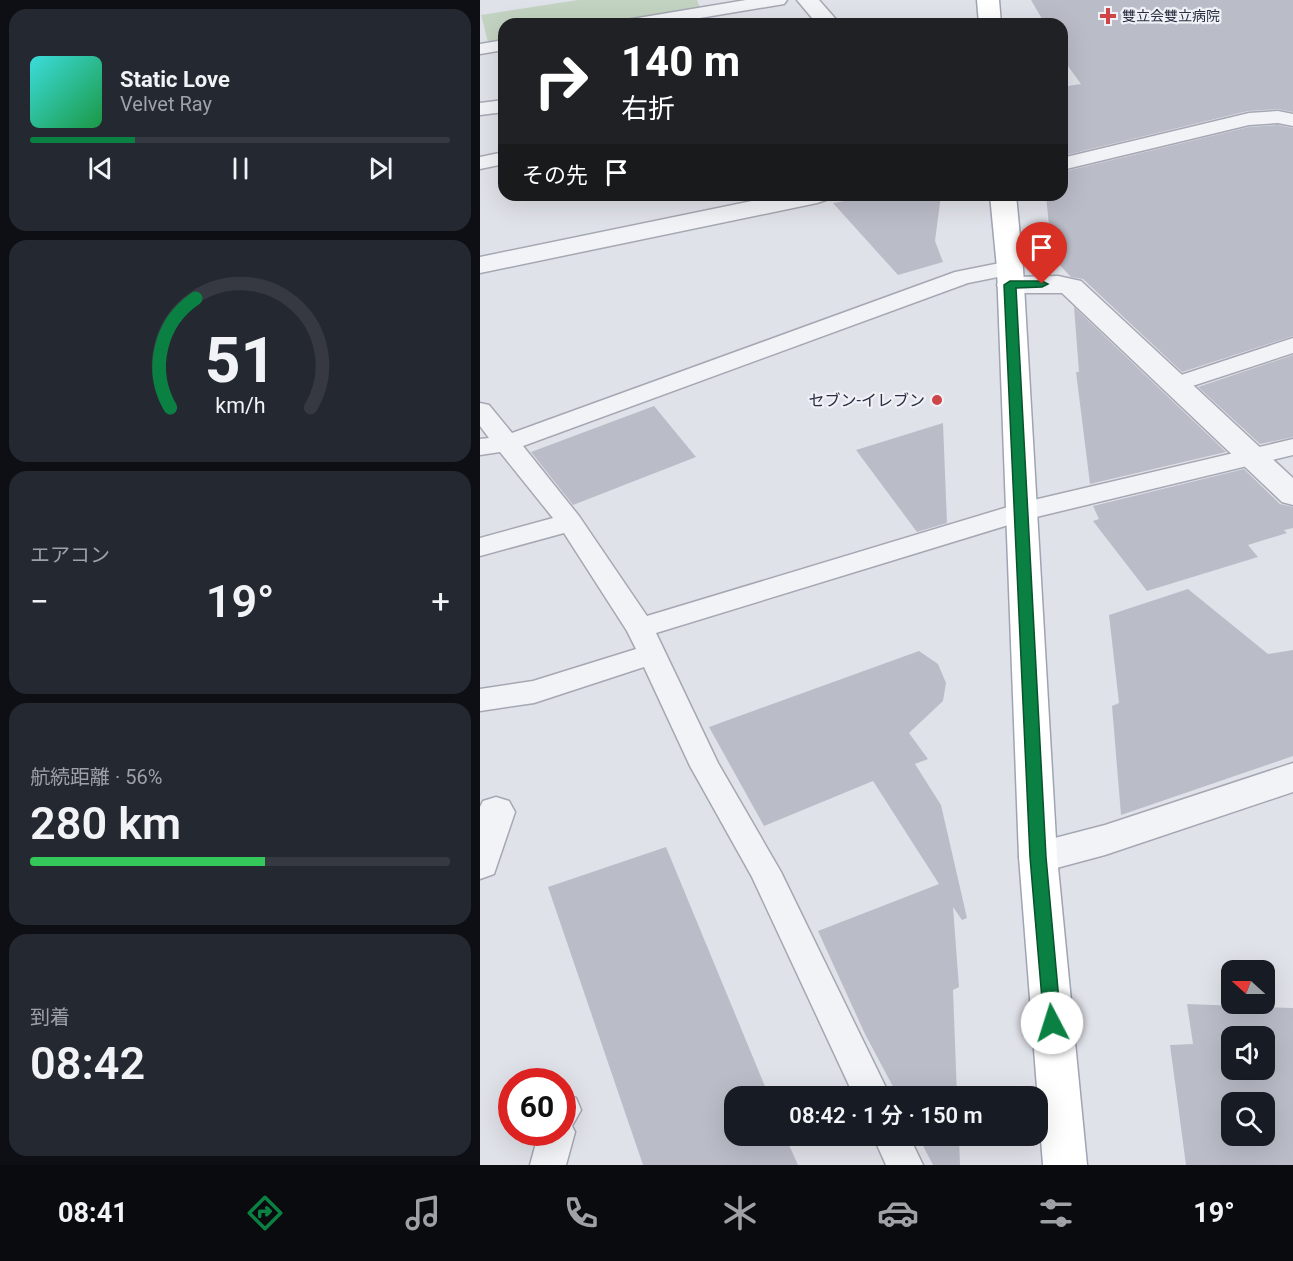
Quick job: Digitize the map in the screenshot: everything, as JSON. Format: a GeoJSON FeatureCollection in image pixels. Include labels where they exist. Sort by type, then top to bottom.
{"type":"FeatureCollection","features":[{"type":"Feature","properties":{"kind":"main road"},"geometry":{"type":"LineString","coordinates":[[988,0],[990,18]]}},
{"type":"Feature","properties":{"kind":"main road"},"geometry":{"type":"LineString","coordinates":[[1004,201],[1010,276],[1038,857],[1065,1165]]}},
{"type":"Feature","properties":{"kind":"street"},"geometry":{"type":"LineString","coordinates":[[808,0],[824,18]]}},
{"type":"Feature","properties":{"kind":"street"},"geometry":{"type":"LineString","coordinates":[[480,265],[788,201]]}},
{"type":"Feature","properties":{"kind":"street"},"geometry":{"type":"LineString","coordinates":[[1010,276],[1071,287],[1293,495]]}},
{"type":"Feature","properties":{"kind":"street"},"geometry":{"type":"LineString","coordinates":[[1038,857],[1105,840],[1293,777]]}},
{"type":"Feature","properties":{"kind":"street"},"geometry":{"type":"LineString","coordinates":[[480,863],[496,812]]}},
{"type":"Feature","properties":{"kind":"lane"},"geometry":{"type":"LineString","coordinates":[[668,18],[778,0]]}},
{"type":"Feature","properties":{"kind":"lane"},"geometry":{"type":"LineString","coordinates":[[480,49],[498,46]]}},
{"type":"Feature","properties":{"kind":"lane"},"geometry":{"type":"LineString","coordinates":[[480,109],[498,107]]}},
{"type":"Feature","properties":{"kind":"lane"},"geometry":{"type":"LineString","coordinates":[[1068,163],[1249,119],[1278,117],[1293,120]]}},
{"type":"Feature","properties":{"kind":"lane"},"geometry":{"type":"LineString","coordinates":[[480,163],[498,159]]}},
{"type":"Feature","properties":{"kind":"lane"},"geometry":{"type":"LineString","coordinates":[[494,445],[963,277],[1010,276]]}},
{"type":"Feature","properties":{"kind":"lane"},"geometry":{"type":"LineString","coordinates":[[1174,385],[1293,345]]}},
{"type":"Feature","properties":{"kind":"lane"},"geometry":{"type":"LineString","coordinates":[[480,410],[494,445],[570,522],[640,628],[705,766],[765,872],[867,1086]]}},
{"type":"Feature","properties":{"kind":"lane"},"geometry":{"type":"LineString","coordinates":[[640,628],[1067,499],[1256,458],[1293,447]]}},
{"type":"Feature","properties":{"kind":"lane"},"geometry":{"type":"LineString","coordinates":[[480,547],[570,522]]}},
{"type":"Feature","properties":{"kind":"lane"},"geometry":{"type":"LineString","coordinates":[[480,700],[534,692],[654,654]]}},
{"type":"Feature","properties":{"kind":"lane"},"geometry":{"type":"LineString","coordinates":[[548,1165],[553,1146]]}},
{"type":"Feature","properties":{"kind":"lane"},"geometry":{"type":"LineString","coordinates":[[896,1146],[905,1165]]}},
{"type":"Feature","properties":{"kind":"green space"},"geometry":{"type":"Polygon","coordinates":[[[578,0],[697,0],[701,10],[649,18],[498,18],[498,41],[488,42],[481,15],[578,0]]]}},
{"type":"Feature","properties":{"kind":"building"},"geometry":{"type":"Polygon","coordinates":[[[1031,0],[1293,0],[1293,112],[1278,109],[1248,111],[1068,155],[1068,86],[1081,84],[1068,66],[1068,18],[1041,18],[1031,0]]]}},
{"type":"Feature","properties":{"kind":"building"},"geometry":{"type":"Polygon","coordinates":[[[1278,125],[1293,128],[1293,336],[1182,372],[1083,279],[1071,277],[1052,257],[1047,201],[1068,201],[1068,171],[1249,127],[1278,125]]]}},
{"type":"Feature","properties":{"kind":"building"},"geometry":{"type":"Polygon","coordinates":[[[940,201],[935,241],[943,262],[898,275],[833,203],[940,201]]]}},
{"type":"Feature","properties":{"kind":"building"},"geometry":{"type":"Polygon","coordinates":[[[1074,307],[1226,452],[1090,484],[1076,372],[1079,372],[1074,307]]]}},
{"type":"Feature","properties":{"kind":"building"},"geometry":{"type":"Polygon","coordinates":[[[1293,355],[1293,437],[1260,444],[1198,387],[1293,355]]]}},
{"type":"Feature","properties":{"kind":"building"},"geometry":{"type":"Polygon","coordinates":[[[654,406],[696,457],[573,505],[531,452],[654,406]]]}},
{"type":"Feature","properties":{"kind":"building"},"geometry":{"type":"Polygon","coordinates":[[[943,423],[947,523],[917,532],[856,450],[943,423]]]}},
{"type":"Feature","properties":{"kind":"building"},"geometry":{"type":"Polygon","coordinates":[[[1244,469],[1280,504],[1293,507],[1293,528],[1284,530],[1287,533],[1248,545],[1258,557],[1147,591],[1093,521],[1099,519],[1093,506],[1244,469]]]}},
{"type":"Feature","properties":{"kind":"building"},"geometry":{"type":"Polygon","coordinates":[[[1188,589],[1268,654],[1293,650],[1293,756],[1121,815],[1112,706],[1119,703],[1109,615],[1188,589]]]}},
{"type":"Feature","properties":{"kind":"building"},"geometry":{"type":"Polygon","coordinates":[[[919,651],[938,664],[946,683],[943,701],[909,733],[928,759],[915,764],[941,805],[967,918],[962,920],[953,907],[959,987],[953,990],[957,1086],[893,1086],[865,1034],[818,931],[939,884],[873,781],[764,826],[709,727],[919,651]]]}},
{"type":"Feature","properties":{"kind":"building"},"geometry":{"type":"Polygon","coordinates":[[[666,847],[765,1086],[724,1086],[724,1146],[789,1146],[798,1165],[643,1165],[548,887],[666,847]]]}},
{"type":"Feature","properties":{"kind":"building"},"geometry":{"type":"Polygon","coordinates":[[[1187,1004],[1221,1005],[1221,1014],[1275,1014],[1275,1007],[1293,1008],[1293,1165],[1186,1165],[1170,1045],[1193,1044],[1187,1004]]]}},
{"type":"Feature","properties":{"kind":"building"},"geometry":{"type":"Polygon","coordinates":[[[923,1146],[959,1146],[960,1165],[933,1165],[923,1146]]]}},
{"type":"Feature","properties":{"kind":"place","name":"雙立会雙立病院"},"geometry":{"type":"Point","coordinates":[1108,16]}},
{"type":"Feature","properties":{"kind":"place","name":"セブン-イレブン"},"geometry":{"type":"Point","coordinates":[937,400]}},
{"type":"Feature","properties":{"kind":"route"},"geometry":{"type":"LineString","coordinates":[[1042,284],[1010,285],[1038,857],[1052,1023]]}}]}
